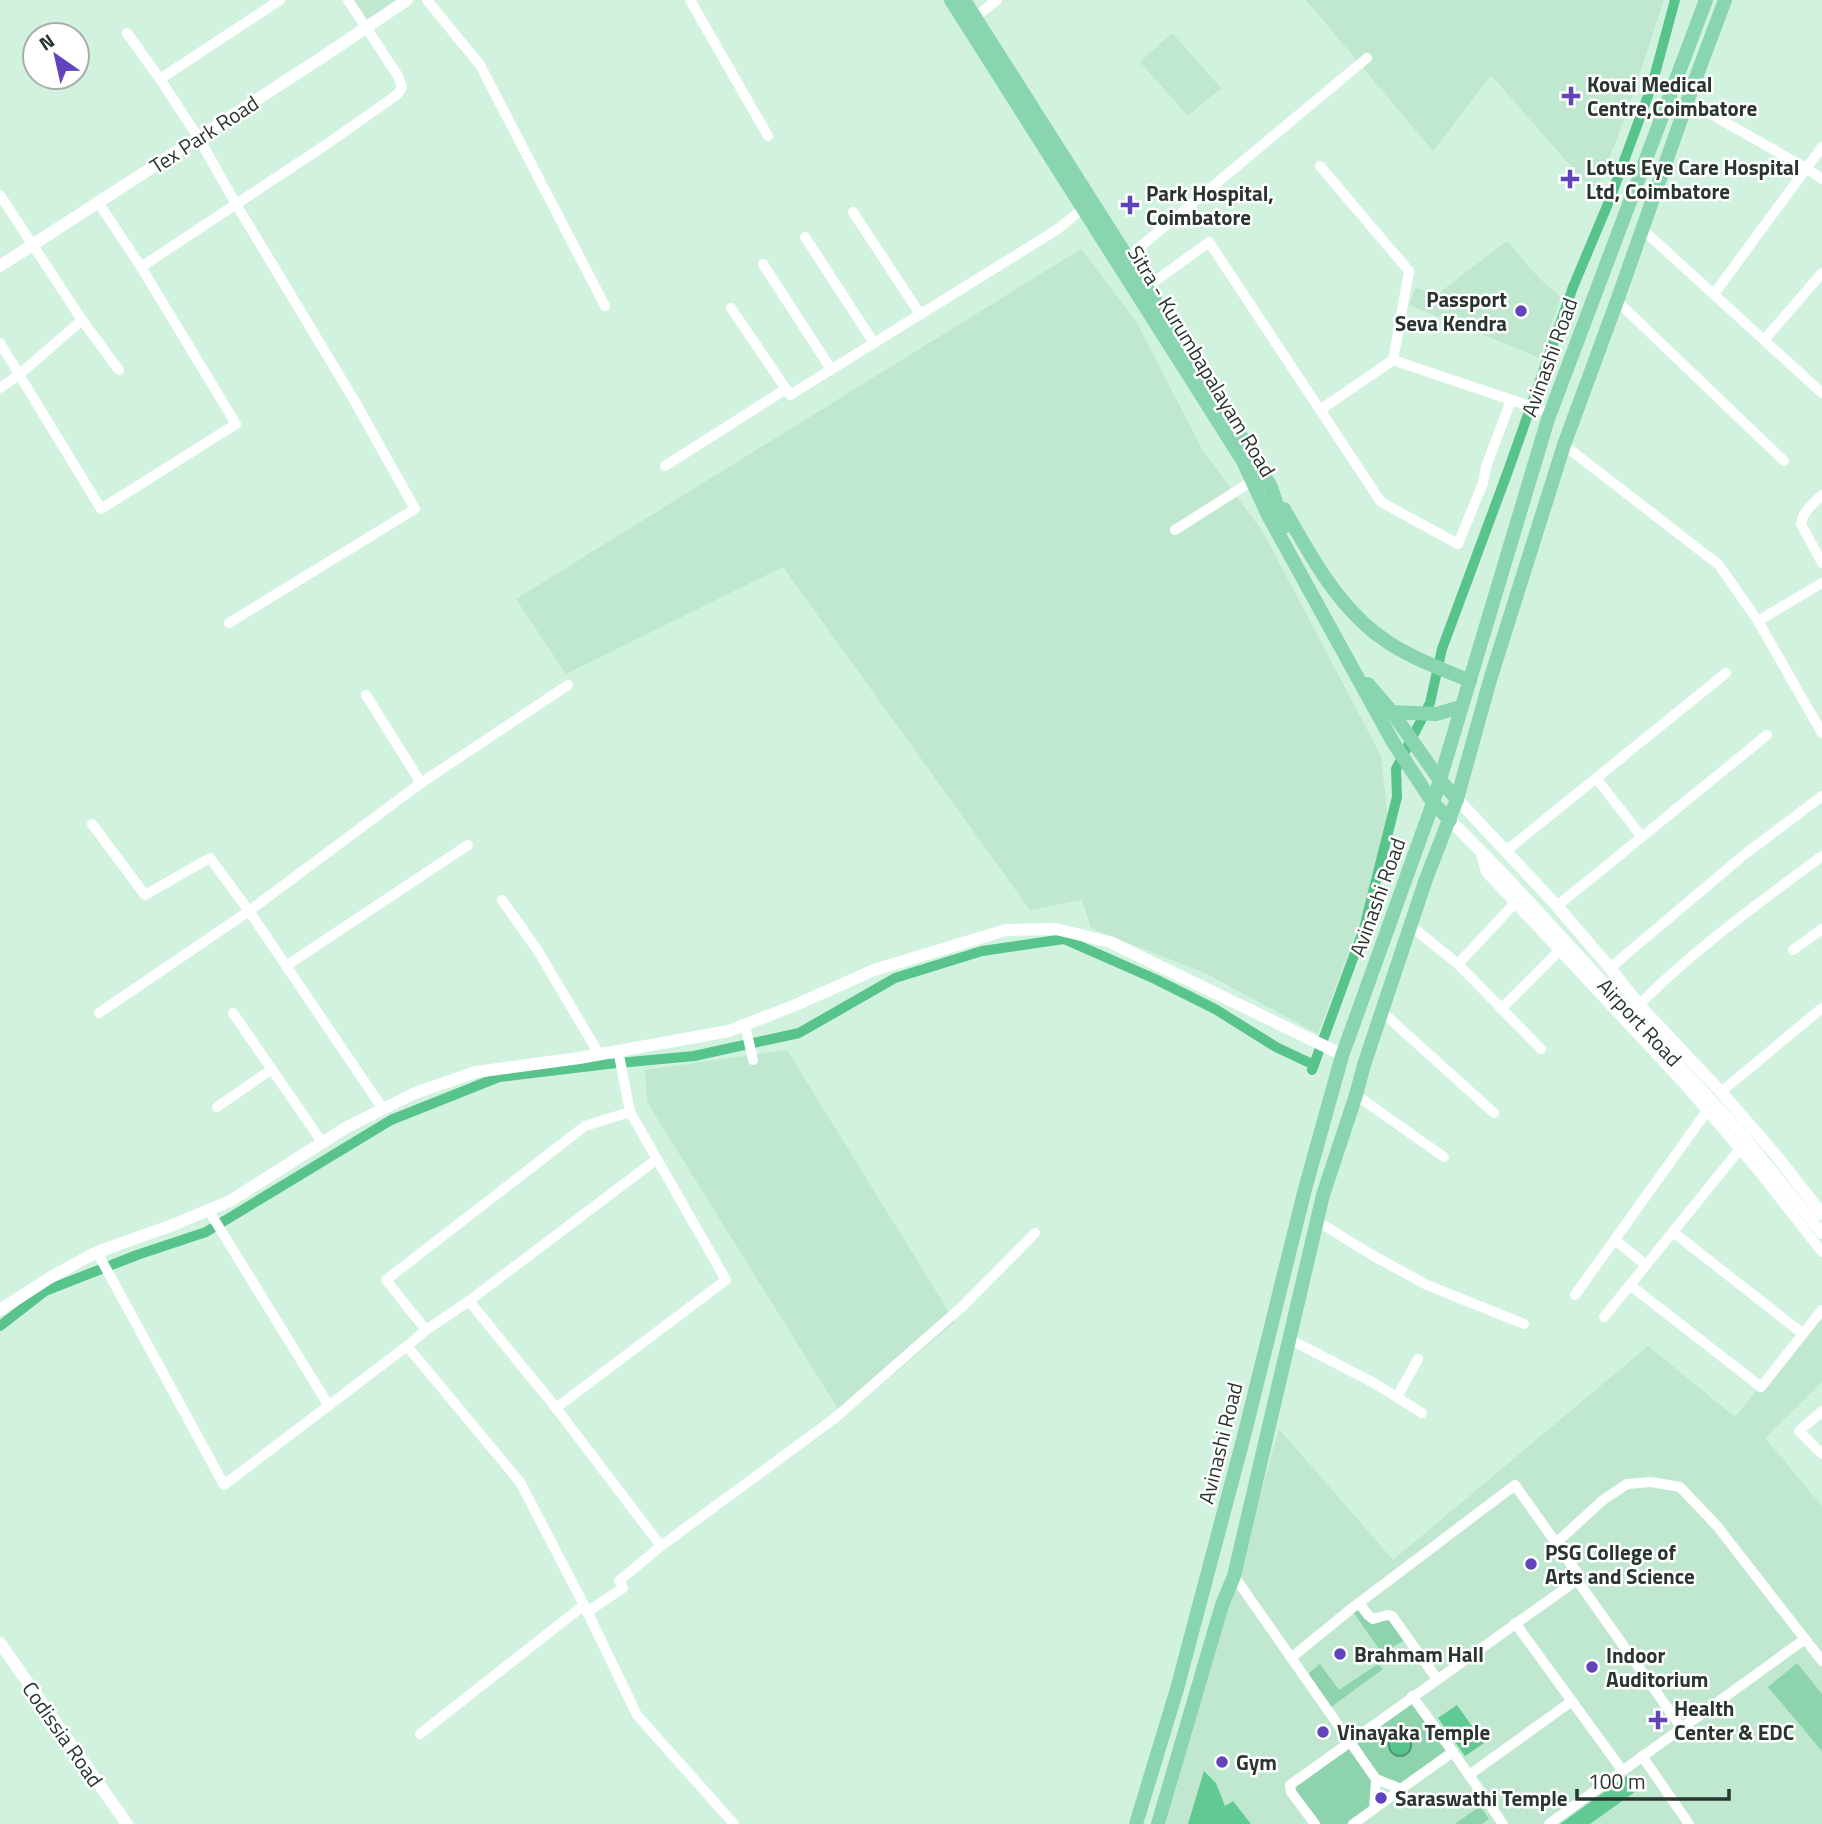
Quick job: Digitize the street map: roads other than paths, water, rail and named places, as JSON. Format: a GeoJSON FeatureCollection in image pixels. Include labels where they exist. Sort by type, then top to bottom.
{"type":"FeatureCollection","features":[{"type":"Feature","properties":{"kind":"main road","name":"Sitra - Kurumbapalayam Road"},"geometry":{"type":"LineString","coordinates":[[951,0],[1087,204],[1128,257],[1147,287],[1262,484],[1361,675],[1457,799]]}},
{"type":"Feature","properties":{"kind":"main road","name":"Sitra - Kurumbapalayam Road"},"geometry":{"type":"LineString","coordinates":[[964,0],[1243,461],[1262,484],[1363,690],[1407,765],[1433,803],[1450,820]]}},
{"type":"Feature","properties":{"kind":"main road","name":"Avinashi Road"},"geometry":{"type":"LineString","coordinates":[[1136,1824],[1177,1692],[1343,1055],[1433,803],[1461,707],[1464,679],[1549,415],[1706,0]]}},
{"type":"Feature","properties":{"kind":"main road","name":"Avinashi Road"},"geometry":{"type":"LineString","coordinates":[[1158,1824],[1222,1605],[1234,1576],[1323,1195],[1381,1011],[1426,879],[1457,799],[1490,680],[1564,445],[1725,0]]}},
{"type":"Feature","properties":{"kind":"main road"},"geometry":{"type":"LineString","coordinates":[[1549,415],[1570,428]]}},
{"type":"Feature","properties":{"kind":"main road"},"geometry":{"type":"LineString","coordinates":[[1262,484],[1355,616],[1382,639],[1464,679]]}},
{"type":"Feature","properties":{"kind":"main road"},"geometry":{"type":"LineString","coordinates":[[1394,716],[1436,714],[1461,707]]}},
{"type":"Feature","properties":{"kind":"street"},"geometry":{"type":"LineString","coordinates":[[160,79],[280,0]]}},
{"type":"Feature","properties":{"kind":"street"},"geometry":{"type":"LineString","coordinates":[[141,267],[398,94],[402,87],[398,76],[348,0]]}},
{"type":"Feature","properties":{"kind":"street","name":"Tex Park Road"},"geometry":{"type":"LineString","coordinates":[[0,266],[407,0]]}},
{"type":"Feature","properties":{"kind":"street"},"geometry":{"type":"LineString","coordinates":[[427,0],[480,65],[605,306]]}},
{"type":"Feature","properties":{"kind":"street"},"geometry":{"type":"LineString","coordinates":[[690,0],[768,136]]}},
{"type":"Feature","properties":{"kind":"street"},"geometry":{"type":"LineString","coordinates":[[975,17],[997,0]]}},
{"type":"Feature","properties":{"kind":"street"},"geometry":{"type":"LineString","coordinates":[[127,33],[198,137],[354,400],[415,509],[229,623]]}},
{"type":"Feature","properties":{"kind":"street"},"geometry":{"type":"LineString","coordinates":[[1128,257],[1367,58]]}},
{"type":"Feature","properties":{"kind":"street"},"geometry":{"type":"LineString","coordinates":[[1707,112],[1822,179]]}},
{"type":"Feature","properties":{"kind":"street"},"geometry":{"type":"LineString","coordinates":[[1714,295],[1822,148]]}},
{"type":"Feature","properties":{"kind":"street"},"geometry":{"type":"LineString","coordinates":[[1320,166],[1409,271],[1393,360],[1320,410]]}},
{"type":"Feature","properties":{"kind":"street"},"geometry":{"type":"LineString","coordinates":[[0,195],[82,320],[119,370]]}},
{"type":"Feature","properties":{"kind":"street"},"geometry":{"type":"LineString","coordinates":[[0,343],[101,509],[236,424],[141,267],[98,202]]}},
{"type":"Feature","properties":{"kind":"street"},"geometry":{"type":"LineString","coordinates":[[731,308],[790,395],[1058,229],[1087,204]]}},
{"type":"Feature","properties":{"kind":"street"},"geometry":{"type":"LineString","coordinates":[[853,212],[920,314]]}},
{"type":"Feature","properties":{"kind":"street"},"geometry":{"type":"LineString","coordinates":[[1641,228],[1822,393]]}},
{"type":"Feature","properties":{"kind":"street"},"geometry":{"type":"LineString","coordinates":[[805,237],[874,343]]}},
{"type":"Feature","properties":{"kind":"street"},"geometry":{"type":"LineString","coordinates":[[1147,287],[1209,242],[1381,502],[1458,544],[1512,400]]}},
{"type":"Feature","properties":{"kind":"street"},"geometry":{"type":"LineString","coordinates":[[763,264],[831,369]]}},
{"type":"Feature","properties":{"kind":"street"},"geometry":{"type":"LineString","coordinates":[[1764,340],[1822,273]]}},
{"type":"Feature","properties":{"kind":"street"},"geometry":{"type":"LineString","coordinates":[[1617,301],[1784,461]]}},
{"type":"Feature","properties":{"kind":"street"},"geometry":{"type":"LineString","coordinates":[[0,388],[82,320]]}},
{"type":"Feature","properties":{"kind":"street"},"geometry":{"type":"LineString","coordinates":[[1393,360],[1549,415]]}},
{"type":"Feature","properties":{"kind":"street"},"geometry":{"type":"LineString","coordinates":[[665,466],[786,389]]}},
{"type":"Feature","properties":{"kind":"street"},"geometry":{"type":"LineString","coordinates":[[1564,445],[1720,565],[1758,621],[1822,733]]}},
{"type":"Feature","properties":{"kind":"street"},"geometry":{"type":"LineString","coordinates":[[1175,530],[1262,484]]}},
{"type":"Feature","properties":{"kind":"street"},"geometry":{"type":"LineString","coordinates":[[1822,495],[1807,509],[1801,524],[1822,563]]}},
{"type":"Feature","properties":{"kind":"street"},"geometry":{"type":"LineString","coordinates":[[1758,621],[1822,583]]}},
{"type":"Feature","properties":{"kind":"street"},"geometry":{"type":"LineString","coordinates":[[1506,851],[1726,673]]}},
{"type":"Feature","properties":{"kind":"street"},"geometry":{"type":"LineString","coordinates":[[99,1013],[248,911],[421,783],[568,685]]}},
{"type":"Feature","properties":{"kind":"street"},"geometry":{"type":"LineString","coordinates":[[366,695],[421,783]]}},
{"type":"Feature","properties":{"kind":"street"},"geometry":{"type":"LineString","coordinates":[[1557,906],[1767,735]]}},
{"type":"Feature","properties":{"kind":"street"},"geometry":{"type":"LineString","coordinates":[[1596,778],[1642,837]]}},
{"type":"Feature","properties":{"kind":"street"},"geometry":{"type":"LineString","coordinates":[[1609,968],[1745,854],[1822,796]]}},
{"type":"Feature","properties":{"kind":"street","name":"Airport Road"},"geometry":{"type":"LineString","coordinates":[[1457,799],[1557,906],[1639,1005],[1721,1092],[1822,1214]]}},
{"type":"Feature","properties":{"kind":"street","name":"Airport Road"},"geometry":{"type":"LineString","coordinates":[[1450,820],[1508,879],[1739,1131],[1822,1233]]}},
{"type":"Feature","properties":{"kind":"street"},"geometry":{"type":"LineString","coordinates":[[92,824],[145,895],[210,858],[383,1109]]}},
{"type":"Feature","properties":{"kind":"street"},"geometry":{"type":"LineString","coordinates":[[286,966],[468,845]]}},
{"type":"Feature","properties":{"kind":"street"},"geometry":{"type":"LineString","coordinates":[[1479,850],[1486,872],[1707,1111],[1822,1252]]}},
{"type":"Feature","properties":{"kind":"street"},"geometry":{"type":"LineString","coordinates":[[1639,1005],[1705,946],[1822,856]]}},
{"type":"Feature","properties":{"kind":"street"},"geometry":{"type":"LineString","coordinates":[[502,900],[538,951],[599,1054]]}},
{"type":"Feature","properties":{"kind":"street"},"geometry":{"type":"LineString","coordinates":[[1458,964],[1515,904]]}},
{"type":"Feature","properties":{"kind":"street"},"geometry":{"type":"LineString","coordinates":[[1411,926],[1458,964],[1541,1049]]}},
{"type":"Feature","properties":{"kind":"street"},"geometry":{"type":"LineString","coordinates":[[0,1310],[51,1277],[212,1214],[347,1127],[415,1093],[476,1072],[618,1052],[729,1031],[746,1031],[874,970],[1006,930],[1056,929],[1110,942],[1343,1055]]}},
{"type":"Feature","properties":{"kind":"street"},"geometry":{"type":"LineString","coordinates":[[1793,950],[1822,929]]}},
{"type":"Feature","properties":{"kind":"street"},"geometry":{"type":"LineString","coordinates":[[1502,1009],[1560,950]]}},
{"type":"Feature","properties":{"kind":"street"},"geometry":{"type":"LineString","coordinates":[[1721,1092],[1822,1008]]}},
{"type":"Feature","properties":{"kind":"street"},"geometry":{"type":"LineString","coordinates":[[1381,1011],[1494,1113]]}},
{"type":"Feature","properties":{"kind":"street"},"geometry":{"type":"LineString","coordinates":[[233,1013],[323,1142]]}},
{"type":"Feature","properties":{"kind":"street"},"geometry":{"type":"LineString","coordinates":[[746,1031],[752,1056]]}},
{"type":"Feature","properties":{"kind":"street"},"geometry":{"type":"LineString","coordinates":[[556,1408],[726,1280],[630,1112],[618,1052]]}},
{"type":"Feature","properties":{"kind":"street"},"geometry":{"type":"LineString","coordinates":[[216,1107],[272,1069]]}},
{"type":"Feature","properties":{"kind":"street"},"geometry":{"type":"LineString","coordinates":[[1356,1095],[1444,1157]]}},
{"type":"Feature","properties":{"kind":"street"},"geometry":{"type":"LineString","coordinates":[[1575,1295],[1707,1111]]}},
{"type":"Feature","properties":{"kind":"street"},"geometry":{"type":"LineString","coordinates":[[426,1330],[386,1280],[585,1125],[630,1112]]}},
{"type":"Feature","properties":{"kind":"street"},"geometry":{"type":"LineString","coordinates":[[1604,1317],[1740,1149]]}},
{"type":"Feature","properties":{"kind":"street"},"geometry":{"type":"LineString","coordinates":[[99,1256],[224,1486],[426,1330],[469,1301],[657,1159]]}},
{"type":"Feature","properties":{"kind":"street"},"geometry":{"type":"LineString","coordinates":[[212,1214],[329,1406]]}},
{"type":"Feature","properties":{"kind":"street"},"geometry":{"type":"LineString","coordinates":[[1317,1221],[1427,1285],[1524,1324]]}},
{"type":"Feature","properties":{"kind":"street"},"geometry":{"type":"LineString","coordinates":[[1673,1232],[1803,1334]]}},
{"type":"Feature","properties":{"kind":"street"},"geometry":{"type":"LineString","coordinates":[[419,1734],[585,1609],[623,1588],[619,1581],[661,1546],[835,1418],[964,1305],[1035,1233]]}},
{"type":"Feature","properties":{"kind":"street"},"geometry":{"type":"LineString","coordinates":[[1615,1240],[1646,1265]]}},
{"type":"Feature","properties":{"kind":"street"},"geometry":{"type":"LineString","coordinates":[[1630,1285],[1761,1387],[1822,1310]]}},
{"type":"Feature","properties":{"kind":"street"},"geometry":{"type":"LineString","coordinates":[[469,1301],[556,1408],[661,1546]]}},
{"type":"Feature","properties":{"kind":"street"},"geometry":{"type":"LineString","coordinates":[[1289,1339],[1374,1383],[1422,1413]]}},
{"type":"Feature","properties":{"kind":"street"},"geometry":{"type":"LineString","coordinates":[[407,1346],[520,1482],[637,1715],[734,1824]]}},
{"type":"Feature","properties":{"kind":"street"},"geometry":{"type":"LineString","coordinates":[[1397,1398],[1418,1359]]}},
{"type":"Feature","properties":{"kind":"street"},"geometry":{"type":"LineString","coordinates":[[1822,1411],[1799,1431],[1822,1454]]}},
{"type":"Feature","properties":{"kind":"street"},"geometry":{"type":"LineString","coordinates":[[1556,1543],[1603,1500],[1627,1484],[1651,1482],[1680,1487],[1717,1526],[1822,1661]]}},
{"type":"Feature","properties":{"kind":"street"},"geometry":{"type":"LineString","coordinates":[[1292,1657],[1515,1485],[1578,1574],[1577,1580],[1681,1727]]}},
{"type":"Feature","properties":{"kind":"street"},"geometry":{"type":"LineString","coordinates":[[1234,1576],[1376,1779],[1401,1789]]}},
{"type":"Feature","properties":{"kind":"street"},"geometry":{"type":"LineString","coordinates":[[1315,1824],[1290,1785],[1577,1580]]}},
{"type":"Feature","properties":{"kind":"street"},"geometry":{"type":"LineString","coordinates":[[1359,1603],[1373,1619],[1392,1616],[1437,1679]]}},
{"type":"Feature","properties":{"kind":"street"},"geometry":{"type":"LineString","coordinates":[[1515,1623],[1622,1770]]}},
{"type":"Feature","properties":{"kind":"street"},"geometry":{"type":"LineString","coordinates":[[1549,1824],[1805,1639]]}},
{"type":"Feature","properties":{"kind":"street","name":"Codissia Road"},"geometry":{"type":"LineString","coordinates":[[0,1643],[127,1824]]}},
{"type":"Feature","properties":{"kind":"street"},"geometry":{"type":"LineString","coordinates":[[1412,1696],[1503,1824]]}},
{"type":"Feature","properties":{"kind":"street"},"geometry":{"type":"LineString","coordinates":[[1469,1775],[1572,1701]]}},
{"type":"Feature","properties":{"kind":"street"},"geometry":{"type":"LineString","coordinates":[[1353,1824],[1453,1752]]}},
{"type":"Feature","properties":{"kind":"street"},"geometry":{"type":"LineString","coordinates":[[1642,1756],[1689,1824]]}},
{"type":"Feature","properties":{"kind":"street"},"geometry":{"type":"LineString","coordinates":[[1374,1809],[1376,1779]]}},
{"type":"Feature","properties":{"kind":"waterway"},"geometry":{"type":"LineString","coordinates":[[1312,1070],[1364,928],[1397,797],[1396,769],[1430,703],[1442,649],[1573,287],[1610,199],[1652,85],[1675,0]]}},
{"type":"Feature","properties":{"kind":"waterway"},"geometry":{"type":"LineString","coordinates":[[0,1326],[45,1291],[137,1255],[206,1232],[391,1120],[499,1077],[694,1056],[799,1033],[895,978],[982,951],[1064,939],[1215,1009],[1276,1047],[1314,1065]]}},
{"type":"Feature","properties":{"kind":"place","name":"Kovai Medical Centre,Coimbatore"},"geometry":{"type":"Point","coordinates":[1571,96]}},
{"type":"Feature","properties":{"kind":"place","name":"Lotus Eye Care Hospital Ltd, Coimbatore"},"geometry":{"type":"Point","coordinates":[1570,179]}},
{"type":"Feature","properties":{"kind":"place","name":"Park Hospital, Coimbatore"},"geometry":{"type":"Point","coordinates":[1130,205]}},
{"type":"Feature","properties":{"kind":"place","name":"Passport Seva Kendra"},"geometry":{"type":"Point","coordinates":[1521,311]}},
{"type":"Feature","properties":{"kind":"place","name":"PSG College of Arts and Science"},"geometry":{"type":"Point","coordinates":[1531,1564]}},
{"type":"Feature","properties":{"kind":"place","name":"Brahmam Hall"},"geometry":{"type":"Point","coordinates":[1340,1654]}},
{"type":"Feature","properties":{"kind":"place","name":"Indoor Auditorium"},"geometry":{"type":"Point","coordinates":[1592,1667]}},
{"type":"Feature","properties":{"kind":"place","name":"Health Center & EDC"},"geometry":{"type":"Point","coordinates":[1658,1720]}},
{"type":"Feature","properties":{"kind":"place","name":"Vinayaka Temple"},"geometry":{"type":"Point","coordinates":[1323,1732]}},
{"type":"Feature","properties":{"kind":"place","name":"Gym"},"geometry":{"type":"Point","coordinates":[1222,1762]}},
{"type":"Feature","properties":{"kind":"place","name":"Saraswathi Temple"},"geometry":{"type":"Point","coordinates":[1381,1798]}}]}
